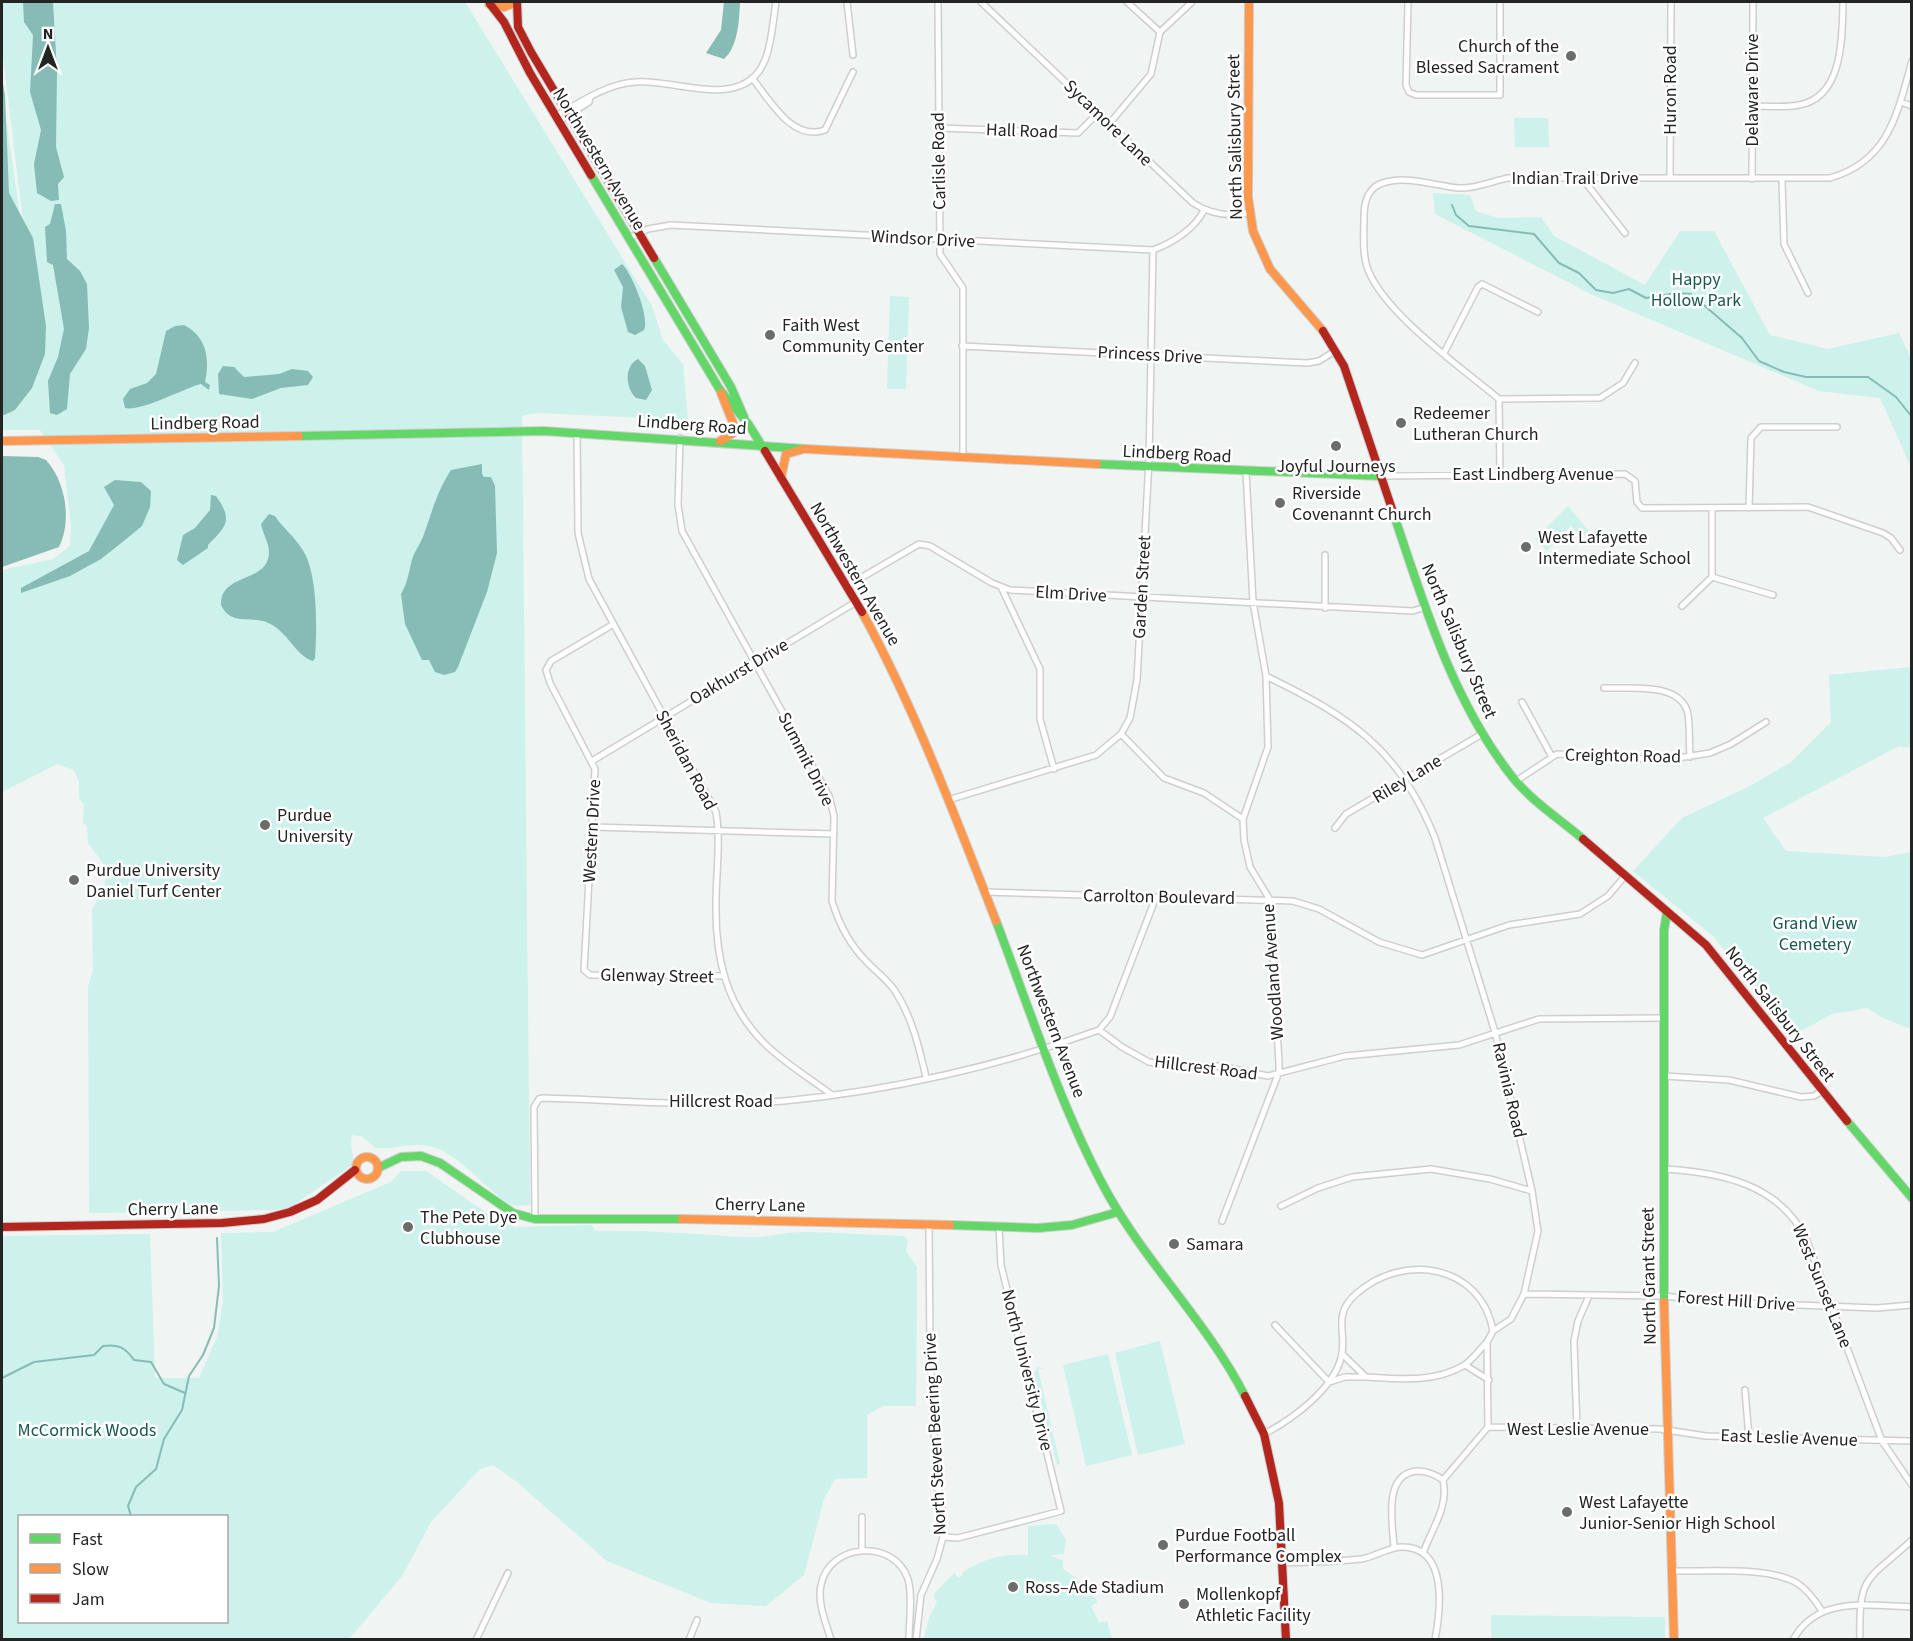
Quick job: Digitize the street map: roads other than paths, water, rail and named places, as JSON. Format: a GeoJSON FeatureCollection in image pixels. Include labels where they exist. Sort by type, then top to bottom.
{"type":"FeatureCollection","features":[{"type":"Feature","properties":{"kind":"street"},"geometry":{"type":"LineString","coordinates":[[488,3],[504,7],[517,2]]}},
{"type":"Feature","properties":{"kind":"street","name":"Northwestern Avenue"},"geometry":{"type":"LineString","coordinates":[[517,2],[520,31],[731,387],[744,417],[847,586],[892,669],[923,735],[1079,1135],[1118,1212],[1230,1367],[1264,1434],[1277,1485],[1286,1640]]}},
{"type":"Feature","properties":{"kind":"street"},"geometry":{"type":"LineString","coordinates":[[557,119],[589,102],[590,98],[606,89],[627,82],[640,81],[722,90],[737,88],[752,78],[765,61],[776,2]]}},
{"type":"Feature","properties":{"kind":"street"},"geometry":{"type":"LineString","coordinates":[[847,2],[853,55]]}},
{"type":"Feature","properties":{"kind":"street","name":"Carlisle Road"},"geometry":{"type":"LineString","coordinates":[[938,2],[940,254],[963,288],[963,458]]}},
{"type":"Feature","properties":{"kind":"street","name":"Sycamore Lane"},"geometry":{"type":"LineString","coordinates":[[981,2],[1193,203],[1204,210]]}},
{"type":"Feature","properties":{"kind":"street"},"geometry":{"type":"LineString","coordinates":[[1126,2],[1160,32]]}},
{"type":"Feature","properties":{"kind":"street"},"geometry":{"type":"LineString","coordinates":[[1109,124],[1151,74],[1160,32],[1192,2]]}},
{"type":"Feature","properties":{"kind":"street","name":"North Salisbury Street"},"geometry":{"type":"LineString","coordinates":[[1249,2],[1249,213],[1260,250],[1270,269],[1312,317],[1335,351],[1350,381],[1425,607],[1451,670],[1482,734],[1516,782],[1706,945],[1822,1091],[1911,1197]]}},
{"type":"Feature","properties":{"kind":"street"},"geometry":{"type":"LineString","coordinates":[[1408,2],[1406,85],[1409,92],[1416,95],[1500,95],[1500,2]]}},
{"type":"Feature","properties":{"kind":"street","name":"Huron Road"},"geometry":{"type":"LineString","coordinates":[[1670,178],[1671,2]]}},
{"type":"Feature","properties":{"kind":"street","name":"Delaware Drive"},"geometry":{"type":"LineString","coordinates":[[1752,179],[1753,2]]}},
{"type":"Feature","properties":{"kind":"street"},"geometry":{"type":"LineString","coordinates":[[1752,106],[1800,105],[1811,101],[1827,87],[1841,47],[1842,2]]}},
{"type":"Feature","properties":{"kind":"street","name":"Northwestern Avenue"},"geometry":{"type":"LineString","coordinates":[[488,3],[504,22],[557,119],[720,390],[744,417]]}},
{"type":"Feature","properties":{"kind":"street","name":"Indian Trail Drive"},"geometry":{"type":"LineString","coordinates":[[1499,399],[1395,310],[1368,270],[1364,256],[1366,196],[1386,182],[1420,182],[1461,188],[1508,178],[1824,179],[1856,167],[1890,133],[1911,62]]}},
{"type":"Feature","properties":{"kind":"street"},"geometry":{"type":"LineString","coordinates":[[752,78],[794,127],[810,134],[825,130],[854,72]]}},
{"type":"Feature","properties":{"kind":"street"},"geometry":{"type":"LineString","coordinates":[[1901,102],[1911,106]]}},
{"type":"Feature","properties":{"kind":"street","name":"Hall Road"},"geometry":{"type":"LineString","coordinates":[[938,128],[1078,133],[1098,113]]}},
{"type":"Feature","properties":{"kind":"street"},"geometry":{"type":"LineString","coordinates":[[1582,178],[1625,232]]}},
{"type":"Feature","properties":{"kind":"street"},"geometry":{"type":"LineString","coordinates":[[1782,180],[1784,244],[1808,293]]}},
{"type":"Feature","properties":{"kind":"street"},"geometry":{"type":"LineString","coordinates":[[1153,250],[1164,246],[1189,229],[1204,210],[1225,214],[1249,213]]}},
{"type":"Feature","properties":{"kind":"street","name":"Windsor Drive"},"geometry":{"type":"LineString","coordinates":[[629,238],[639,232],[671,225],[1153,250]]}},
{"type":"Feature","properties":{"kind":"street","name":"Garden Street"},"geometry":{"type":"LineString","coordinates":[[948,800],[1096,755],[1121,734],[1130,718],[1135,698],[1142,597],[1148,468],[1153,250]]}},
{"type":"Feature","properties":{"kind":"street"},"geometry":{"type":"LineString","coordinates":[[1444,353],[1478,287],[1482,284],[1538,312]]}},
{"type":"Feature","properties":{"kind":"street","name":"Princess Drive"},"geometry":{"type":"LineString","coordinates":[[962,346],[1308,363],[1319,361],[1335,351]]}},
{"type":"Feature","properties":{"kind":"street"},"geometry":{"type":"LineString","coordinates":[[1500,475],[1499,399],[1600,398],[1623,383],[1635,363]]}},
{"type":"Feature","properties":{"kind":"street"},"geometry":{"type":"LineString","coordinates":[[720,390],[723,405],[735,426],[733,433],[720,441]]}},
{"type":"Feature","properties":{"kind":"street"},"geometry":{"type":"LineString","coordinates":[[1749,508],[1751,438],[1754,431],[1761,427],[1838,427]]}},
{"type":"Feature","properties":{"kind":"street","name":"Lindberg Road"},"geometry":{"type":"LineString","coordinates":[[2,441],[577,432],[963,458],[1148,468],[1380,476]]}},
{"type":"Feature","properties":{"kind":"street","name":"Sheridan Road"},"geometry":{"type":"LineString","coordinates":[[577,432],[576,505],[583,559],[589,579],[612,626],[712,802],[718,831],[715,926],[718,959],[723,976],[748,1023],[767,1046],[832,1095]]}},
{"type":"Feature","properties":{"kind":"street","name":"Summit Drive"},"geometry":{"type":"LineString","coordinates":[[680,438],[678,506],[682,531],[829,796],[834,834],[832,901],[840,926],[857,951],[894,990],[913,1027],[926,1077]]}},
{"type":"Feature","properties":{"kind":"street"},"geometry":{"type":"LineString","coordinates":[[781,478],[786,454],[804,449]]}},
{"type":"Feature","properties":{"kind":"street","name":"Woodland Avenue"},"geometry":{"type":"LineString","coordinates":[[1222,1221],[1279,1072],[1270,900],[1250,867],[1244,840],[1244,819],[1268,747],[1266,676],[1253,602],[1246,472]]}},
{"type":"Feature","properties":{"kind":"street","name":"East Lindberg Avenue"},"geometry":{"type":"LineString","coordinates":[[1380,476],[1628,474],[1635,481],[1637,502],[1642,508],[1808,507],[1883,533],[1891,538],[1900,550]]}},
{"type":"Feature","properties":{"kind":"street"},"geometry":{"type":"LineString","coordinates":[[1682,606],[1712,577],[1712,509]]}},
{"type":"Feature","properties":{"kind":"street","name":"Elm Drive"},"geometry":{"type":"LineString","coordinates":[[847,586],[919,544],[935,549],[1002,588],[1325,608],[1413,611],[1425,607]]}},
{"type":"Feature","properties":{"kind":"street"},"geometry":{"type":"LineString","coordinates":[[1325,555],[1325,608]]}},
{"type":"Feature","properties":{"kind":"street"},"geometry":{"type":"LineString","coordinates":[[1712,577],[1773,595]]}},
{"type":"Feature","properties":{"kind":"street"},"geometry":{"type":"LineString","coordinates":[[1002,588],[1040,669],[1040,718],[1054,769]]}},
{"type":"Feature","properties":{"kind":"street","name":"Oakhurst Drive"},"geometry":{"type":"LineString","coordinates":[[592,761],[856,602]]}},
{"type":"Feature","properties":{"kind":"street","name":"Western Drive"},"geometry":{"type":"LineString","coordinates":[[590,975],[584,966],[595,778],[592,761],[549,683],[546,670],[551,661],[612,626]]}},
{"type":"Feature","properties":{"kind":"street","name":"Ravinia Road"},"geometry":{"type":"LineString","coordinates":[[1266,676],[1344,718],[1375,742],[1407,780],[1435,838],[1496,1032],[1532,1191],[1538,1238],[1524,1294],[1511,1319],[1493,1331],[1487,1342]]}},
{"type":"Feature","properties":{"kind":"street"},"geometry":{"type":"LineString","coordinates":[[1604,688],[1663,691],[1677,696],[1688,712],[1690,757]]}},
{"type":"Feature","properties":{"kind":"street"},"geometry":{"type":"LineString","coordinates":[[1522,702],[1551,755]]}},
{"type":"Feature","properties":{"kind":"street","name":"Creighton Road"},"geometry":{"type":"LineString","coordinates":[[1516,782],[1551,755],[1578,753],[1652,760],[1690,757],[1722,749],[1766,722]]}},
{"type":"Feature","properties":{"kind":"street"},"geometry":{"type":"LineString","coordinates":[[1121,734],[1164,778],[1204,793],[1244,819]]}},
{"type":"Feature","properties":{"kind":"street","name":"Riley Lane"},"geometry":{"type":"LineString","coordinates":[[1335,828],[1346,814],[1482,734]]}},
{"type":"Feature","properties":{"kind":"street"},"geometry":{"type":"LineString","coordinates":[[593,827],[834,834]]}},
{"type":"Feature","properties":{"kind":"street","name":"Carrolton Boulevard"},"geometry":{"type":"LineString","coordinates":[[985,892],[1293,901],[1319,909],[1379,942],[1422,955],[1509,925],[1580,914],[1608,896],[1625,876]]}},
{"type":"Feature","properties":{"kind":"street"},"geometry":{"type":"LineString","coordinates":[[1099,1030],[1110,1017],[1156,897]]}},
{"type":"Feature","properties":{"kind":"street","name":"North Grant Street"},"geometry":{"type":"LineString","coordinates":[[1667,912],[1665,919],[1664,1018],[1664,1296],[1674,1640]]}},
{"type":"Feature","properties":{"kind":"street","name":"Glenway Street"},"geometry":{"type":"LineString","coordinates":[[590,975],[723,976]]}},
{"type":"Feature","properties":{"kind":"street","name":"Hillcrest Road"},"geometry":{"type":"LineString","coordinates":[[535,1219],[534,1107],[538,1099],[543,1098],[749,1102],[832,1095],[926,1077],[1045,1050],[1099,1030],[1122,1047],[1149,1062],[1178,1067],[1219,1066],[1262,1076],[1365,1053],[1450,1046],[1539,1019],[1664,1018]]}},
{"type":"Feature","properties":{"kind":"street"},"geometry":{"type":"LineString","coordinates":[[1664,1076],[1729,1080],[1801,1097],[1814,1096],[1822,1091]]}},
{"type":"Feature","properties":{"kind":"street"},"geometry":{"type":"LineString","coordinates":[[402,1152],[421,1155],[396,1157],[378,1168],[373,1178],[358,1173],[362,1158],[374,1160],[402,1152]]}},
{"type":"Feature","properties":{"kind":"street","name":"Cherry Lane"},"geometry":{"type":"LineString","coordinates":[[421,1155],[446,1165],[503,1209],[515,1215],[535,1219],[762,1219],[999,1228],[1072,1225],[1118,1212]]}},
{"type":"Feature","properties":{"kind":"street"},"geometry":{"type":"LineString","coordinates":[[374,1160],[378,1168]]}},
{"type":"Feature","properties":{"kind":"street"},"geometry":{"type":"LineString","coordinates":[[1281,1206],[1318,1188],[1352,1178],[1431,1168],[1490,1179],[1532,1191]]}},
{"type":"Feature","properties":{"kind":"street","name":"West Sunset Lane"},"geometry":{"type":"LineString","coordinates":[[1663,1169],[1702,1172],[1728,1178],[1764,1192],[1786,1208],[1801,1227],[1882,1441],[1911,1485]]}},
{"type":"Feature","properties":{"kind":"street","name":"Cherry Lane"},"geometry":{"type":"LineString","coordinates":[[2,1227],[193,1224],[265,1219],[290,1212],[358,1173]]}},
{"type":"Feature","properties":{"kind":"street","name":"North Steven Beering Drive"},"geometry":{"type":"LineString","coordinates":[[916,1640],[921,1595],[937,1559],[943,1537],[941,1494],[937,1488],[933,1443],[929,1224]]}},
{"type":"Feature","properties":{"kind":"street","name":"North University Drive"},"geometry":{"type":"LineString","coordinates":[[943,1537],[958,1538],[1061,1511],[1001,1265],[999,1228]]}},
{"type":"Feature","properties":{"kind":"street"},"geometry":{"type":"LineString","coordinates":[[1264,1434],[1308,1402],[1329,1382],[1342,1354],[1341,1316],[1347,1304],[1368,1285],[1396,1272],[1433,1270],[1464,1282],[1487,1306],[1493,1331]]}},
{"type":"Feature","properties":{"kind":"street","name":"Forest Hill Drive"},"geometry":{"type":"LineString","coordinates":[[1524,1294],[1664,1296],[1716,1302],[1876,1308],[1911,1305]]}},
{"type":"Feature","properties":{"kind":"street"},"geometry":{"type":"LineString","coordinates":[[1577,1430],[1574,1341],[1578,1321],[1589,1296]]}},
{"type":"Feature","properties":{"kind":"street"},"geometry":{"type":"LineString","coordinates":[[1275,1325],[1329,1382]]}},
{"type":"Feature","properties":{"kind":"street"},"geometry":{"type":"LineString","coordinates":[[1329,1382],[1345,1377],[1422,1379],[1437,1377],[1465,1365],[1487,1342]]}},
{"type":"Feature","properties":{"kind":"street"},"geometry":{"type":"LineString","coordinates":[[1423,1553],[1433,1526],[1444,1506],[1443,1480],[1488,1427],[1487,1342]]}},
{"type":"Feature","properties":{"kind":"street"},"geometry":{"type":"LineString","coordinates":[[1342,1354],[1366,1377]]}},
{"type":"Feature","properties":{"kind":"street"},"geometry":{"type":"LineString","coordinates":[[1465,1365],[1489,1380]]}},
{"type":"Feature","properties":{"kind":"street"},"geometry":{"type":"LineString","coordinates":[[1745,1390],[1749,1438]]}},
{"type":"Feature","properties":{"kind":"street","name":"West Leslie Avenue"},"geometry":{"type":"LineString","coordinates":[[1488,1427],[1667,1430]]}},
{"type":"Feature","properties":{"kind":"street","name":"East Leslie Avenue"},"geometry":{"type":"LineString","coordinates":[[1667,1430],[1706,1436],[1749,1438],[1911,1441]]}},
{"type":"Feature","properties":{"kind":"street"},"geometry":{"type":"LineString","coordinates":[[1394,1548],[1392,1498],[1399,1480],[1411,1472],[1420,1471],[1437,1475],[1443,1480]]}},
{"type":"Feature","properties":{"kind":"street"},"geometry":{"type":"LineString","coordinates":[[862,1517],[862,1550]]}},
{"type":"Feature","properties":{"kind":"street"},"geometry":{"type":"LineString","coordinates":[[1860,1640],[1859,1606],[1868,1579],[1911,1540]]}},
{"type":"Feature","properties":{"kind":"street"},"geometry":{"type":"LineString","coordinates":[[1283,1563],[1357,1559],[1394,1548],[1412,1548],[1423,1553],[1431,1561],[1438,1581],[1439,1616],[1435,1640]]}},
{"type":"Feature","properties":{"kind":"street"},"geometry":{"type":"LineString","coordinates":[[831,1640],[820,1597],[823,1576],[836,1560],[849,1552],[862,1550],[887,1555],[904,1571],[909,1588],[909,1640]]}},
{"type":"Feature","properties":{"kind":"street"},"geometry":{"type":"LineString","coordinates":[[1672,1571],[1765,1574],[1786,1578],[1806,1590],[1822,1611]]}},
{"type":"Feature","properties":{"kind":"street"},"geometry":{"type":"LineString","coordinates":[[476,1640],[508,1573]]}},
{"type":"Feature","properties":{"kind":"street"},"geometry":{"type":"LineString","coordinates":[[1793,1640],[1803,1624],[1822,1611],[1859,1606],[1911,1607]]}},
{"type":"Feature","properties":{"kind":"street"},"geometry":{"type":"LineString","coordinates":[[689,1640],[697,1620]]}},
{"type":"Feature","properties":{"kind":"waterway"},"geometry":{"type":"LineString","coordinates":[[1452,205],[1456,215],[1469,226],[1534,234],[1559,263],[1579,273],[1596,290],[1613,293],[1629,289],[1646,298],[1676,293],[1691,294],[1742,338],[1759,361],[1784,372],[1806,377],[1868,377],[1896,397],[1912,417]]}},
{"type":"Feature","properties":{"kind":"waterway"},"geometry":{"type":"LineString","coordinates":[[131,1515],[128,1506],[136,1487],[156,1469],[164,1439],[182,1410],[189,1376],[203,1355],[214,1328],[219,1286],[217,1238]]}},
{"type":"Feature","properties":{"kind":"waterway"},"geometry":{"type":"LineString","coordinates":[[2,1378],[34,1362],[94,1355],[103,1346],[113,1346],[121,1347],[134,1360],[151,1362],[164,1384],[185,1393]]}},
{"type":"Feature","properties":{"kind":"place","name":"Church of the Blessed Sacrament"},"geometry":{"type":"Point","coordinates":[1571,56]}},
{"type":"Feature","properties":{"kind":"place","name":"Faith West Community Center"},"geometry":{"type":"Point","coordinates":[770,335]}},
{"type":"Feature","properties":{"kind":"place","name":"Redeemer Lutheran Church"},"geometry":{"type":"Point","coordinates":[1401,423]}},
{"type":"Feature","properties":{"kind":"place","name":"Joyful Journeys"},"geometry":{"type":"Point","coordinates":[1336,446]}},
{"type":"Feature","properties":{"kind":"place","name":"Riverside Covenannt Church"},"geometry":{"type":"Point","coordinates":[1280,503]}},
{"type":"Feature","properties":{"kind":"place","name":"West Lafayette Intermediate School"},"geometry":{"type":"Point","coordinates":[1526,547]}},
{"type":"Feature","properties":{"kind":"place","name":"Purdue University"},"geometry":{"type":"Point","coordinates":[265,825]}},
{"type":"Feature","properties":{"kind":"place","name":"Purdue University Daniel Turf Center"},"geometry":{"type":"Point","coordinates":[74,880]}},
{"type":"Feature","properties":{"kind":"place","name":"The Pete Dye Clubhouse"},"geometry":{"type":"Point","coordinates":[408,1227]}},
{"type":"Feature","properties":{"kind":"place","name":"Samara"},"geometry":{"type":"Point","coordinates":[1174,1244]}},
{"type":"Feature","properties":{"kind":"place","name":"West Lafayette Junior-Senior High School"},"geometry":{"type":"Point","coordinates":[1567,1512]}},
{"type":"Feature","properties":{"kind":"place","name":"Purdue Football Performance Complex"},"geometry":{"type":"Point","coordinates":[1163,1545]}},
{"type":"Feature","properties":{"kind":"place","name":"Ross–Ade Stadium"},"geometry":{"type":"Point","coordinates":[1013,1587]}},
{"type":"Feature","properties":{"kind":"place","name":"Mollenkopf Athletic Facility"},"geometry":{"type":"Point","coordinates":[1184,1604]}},
{"type":"Feature","properties":{"kind":"park label","name":"Happy Hollow Park"},"geometry":{"type":"Point","coordinates":[1696,289]}},
{"type":"Feature","properties":{"kind":"park label","name":"Grand View Cemetery"},"geometry":{"type":"Point","coordinates":[1815,933]}},
{"type":"Feature","properties":{"kind":"park label","name":"McCormick Woods"},"geometry":{"type":"Point","coordinates":[87,1430]}}]}
